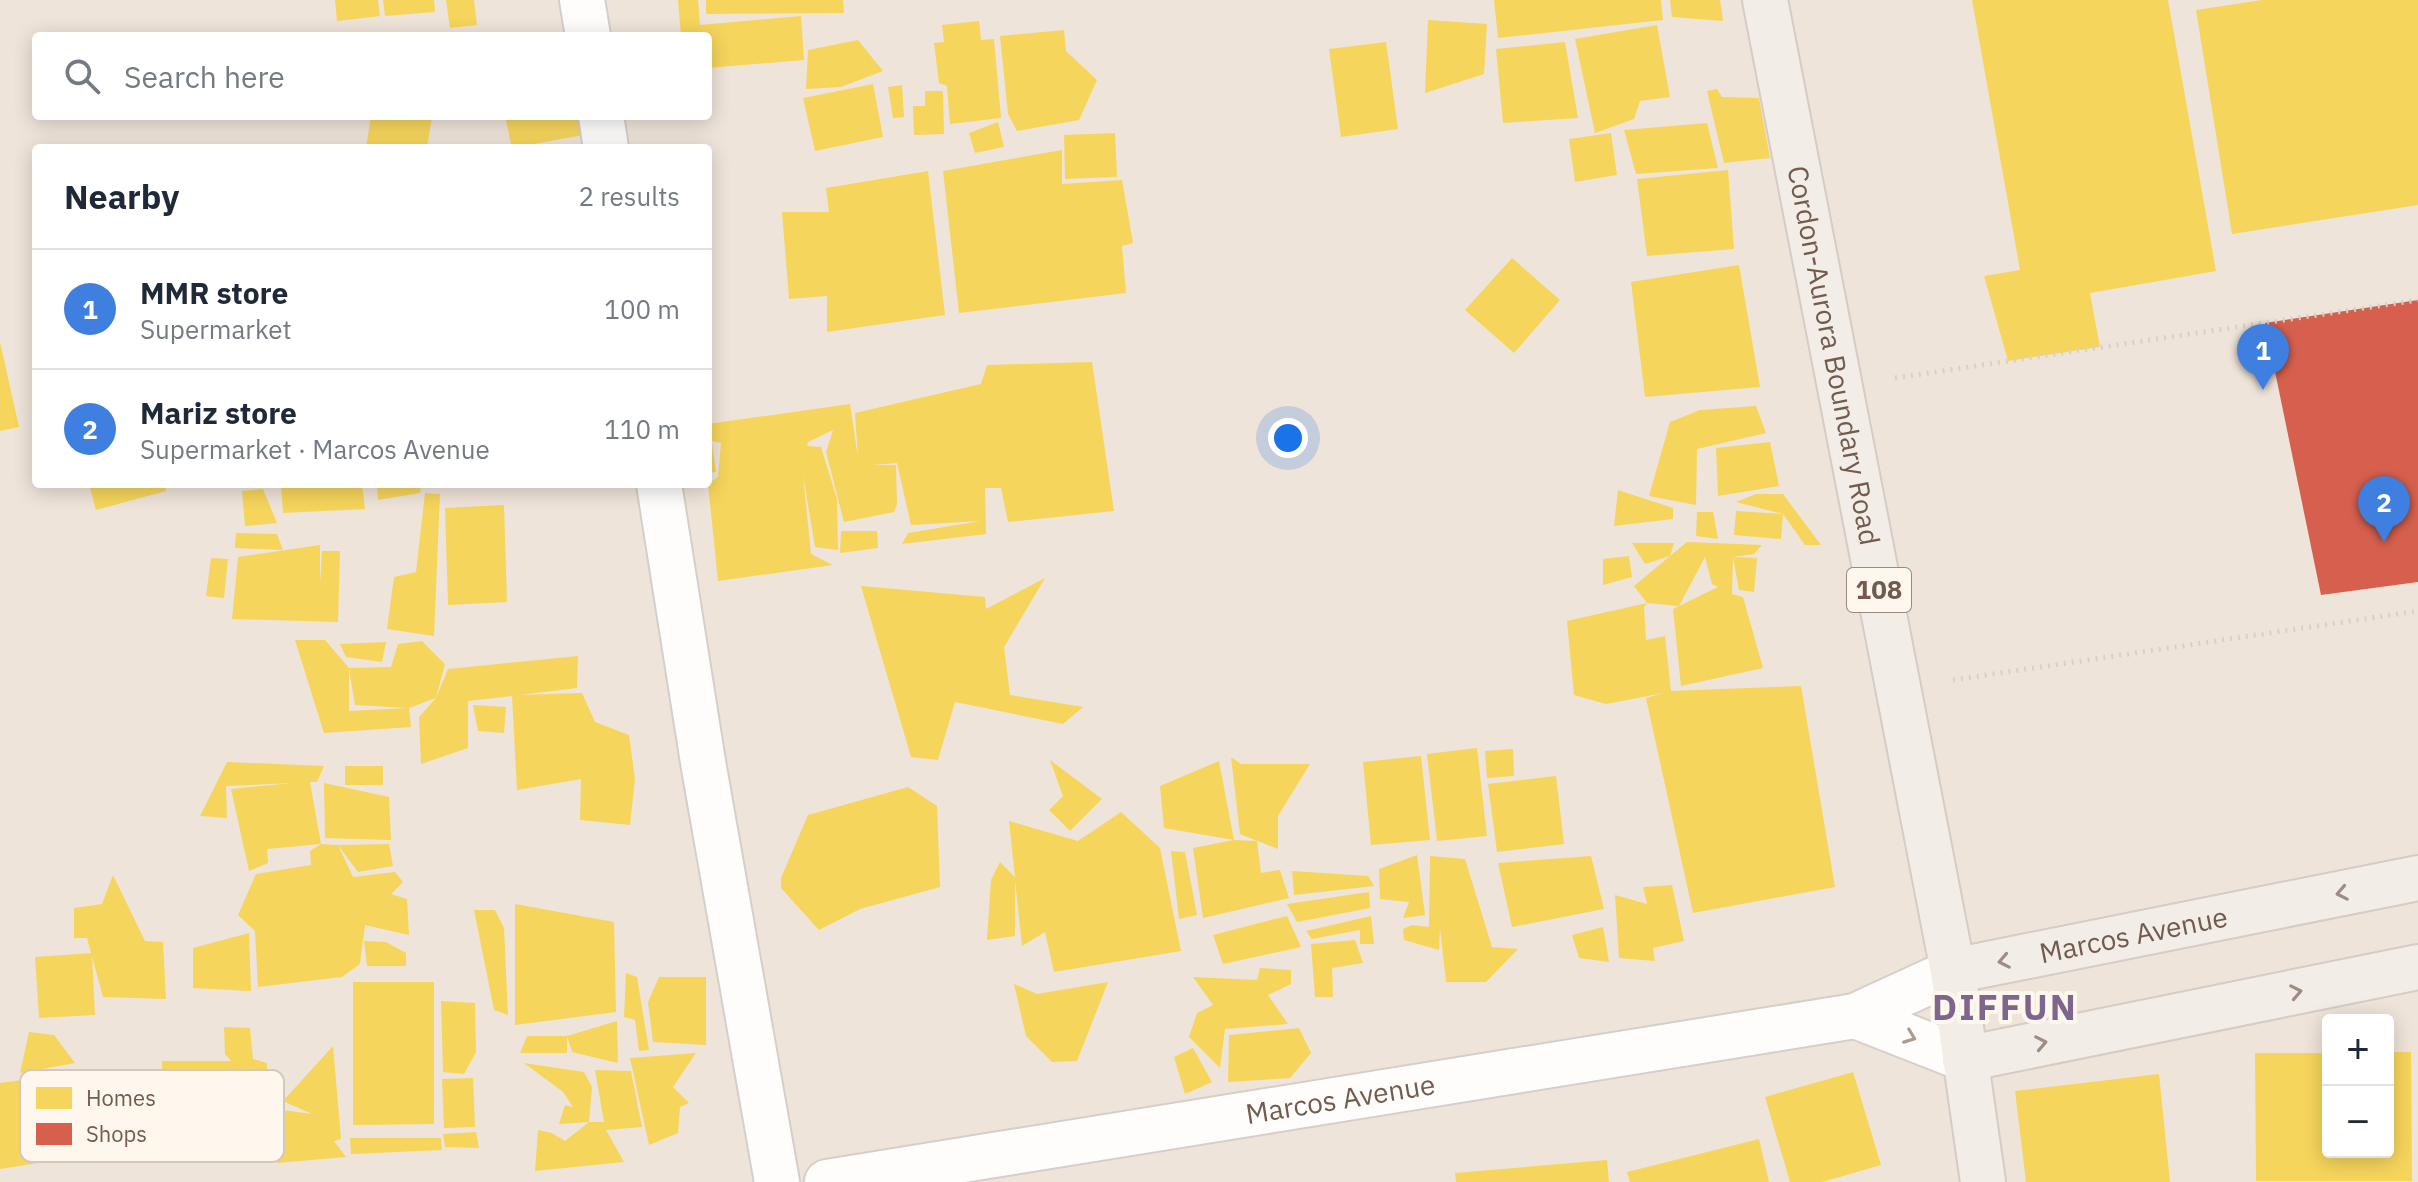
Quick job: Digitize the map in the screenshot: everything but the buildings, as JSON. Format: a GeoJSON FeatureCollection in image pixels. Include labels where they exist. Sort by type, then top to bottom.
{"type":"FeatureCollection","features":[{"type":"Feature","properties":{"kind":"main road","name":"Cordon-Aurora Boundary Road"},"geometry":{"type":"LineString","coordinates":[[1765,0],[1843,386],[1897,688],[1953,971],[1983,1182]]}},
{"type":"Feature","properties":{"kind":"main road","name":"Marcos Avenue"},"geometry":{"type":"LineString","coordinates":[[1953,971],[2418,878]]}},
{"type":"Feature","properties":{"kind":"main road"},"geometry":{"type":"LineString","coordinates":[[1965,1059],[2418,967]]}},
{"type":"Feature","properties":{"kind":"street"},"geometry":{"type":"LineString","coordinates":[[582,0],[587,32]]}},
{"type":"Feature","properties":{"kind":"street"},"geometry":{"type":"LineString","coordinates":[[602,120],[605,144]]}},
{"type":"Feature","properties":{"kind":"street"},"geometry":{"type":"LineString","coordinates":[[660,488],[706,777],[777,1182]]}},
{"type":"Feature","properties":{"kind":"street","name":"Marcos Avenue"},"geometry":{"type":"LineString","coordinates":[[827,1182],[1855,1016],[1953,971]]}},
{"type":"Feature","properties":{"kind":"street"},"geometry":{"type":"LineString","coordinates":[[1855,1016],[1965,1059]]}},
{"type":"Feature","properties":{"kind":"path"},"geometry":{"type":"LineString","coordinates":[[1843,386],[2418,300]]}},
{"type":"Feature","properties":{"kind":"path"},"geometry":{"type":"LineString","coordinates":[[1897,688],[2418,611]]}},
{"type":"Feature","properties":{"kind":"shaded area"},"geometry":{"type":"Polygon","coordinates":[[[0,0],[2418,0],[2418,1182],[0,1182],[0,0]]]}},
{"type":"Feature","properties":{"kind":"place","name":"MMR store"},"geometry":{"type":"Point","coordinates":[2263,390]}},
{"type":"Feature","properties":{"kind":"place","name":"Mariz store"},"geometry":{"type":"Point","coordinates":[2384,542]}},
{"type":"Feature","properties":{"kind":"district","name":"DIFFUN"},"geometry":{"type":"Point","coordinates":[2005,1007]}}]}
